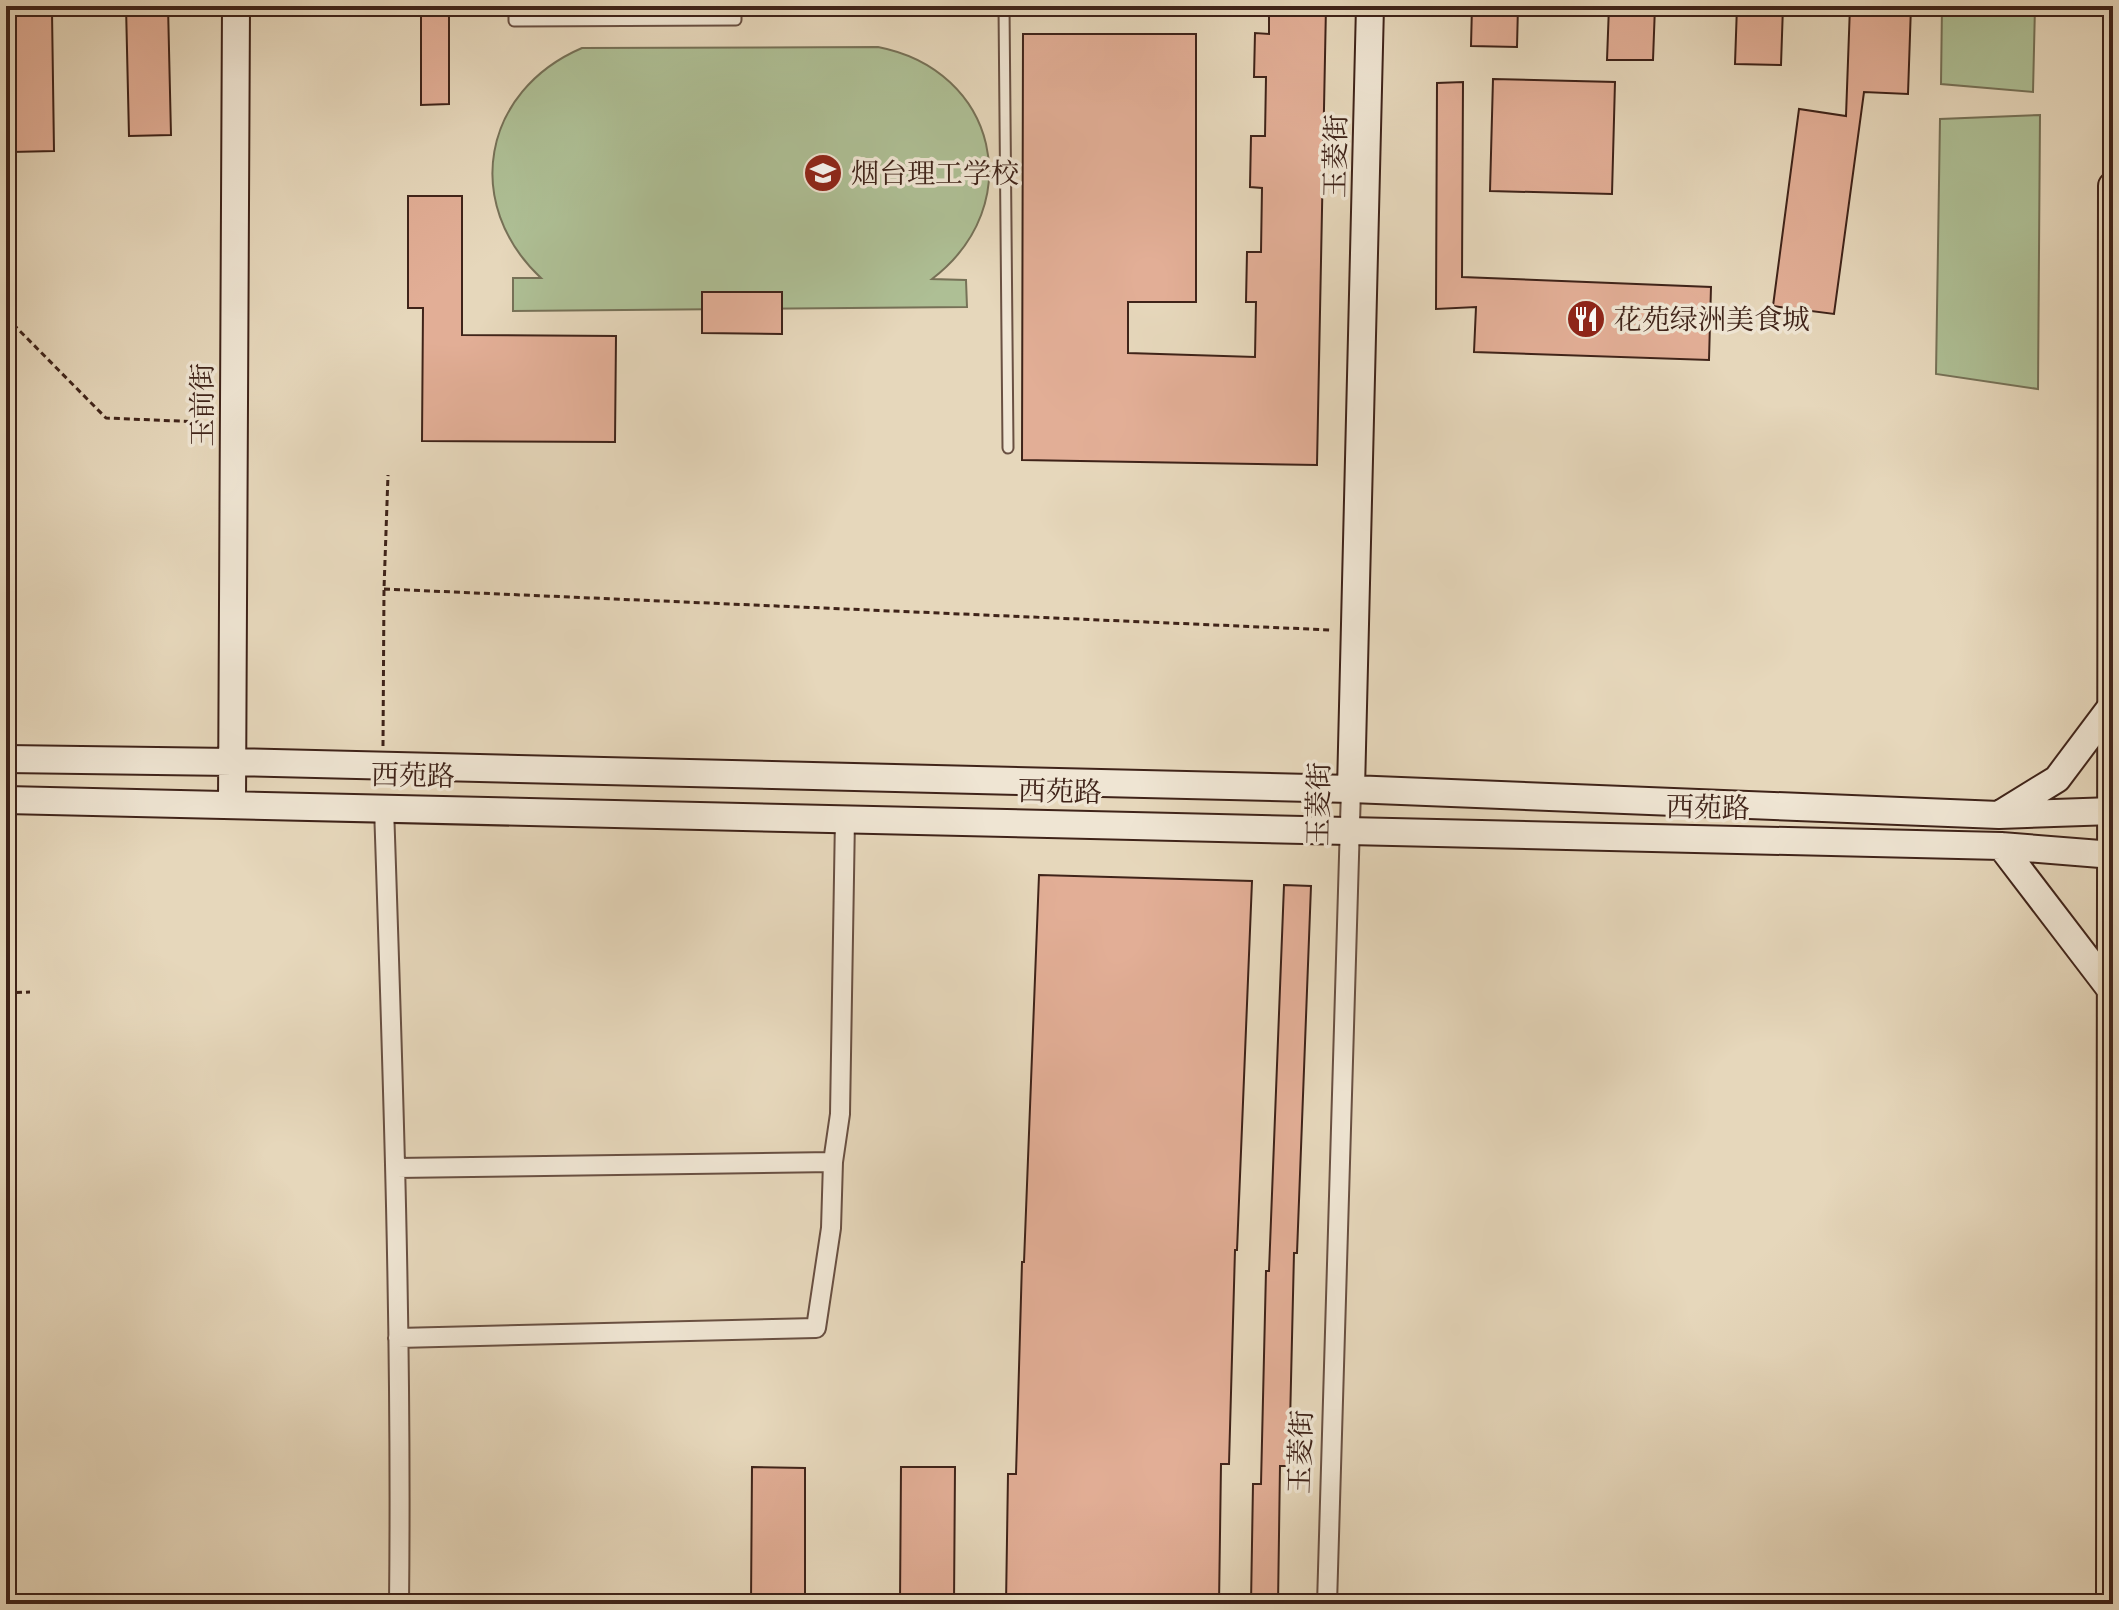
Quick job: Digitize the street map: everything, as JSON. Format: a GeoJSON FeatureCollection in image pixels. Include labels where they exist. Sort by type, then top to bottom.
{"type":"FeatureCollection","features":[{"type":"Feature","properties":{"kind":"main road","name":"玉前街"},"geometry":{"type":"LineString","coordinates":[[232,803],[236,6]]}},
{"type":"Feature","properties":{"kind":"main road","name":"玉菱街"},"geometry":{"type":"LineString","coordinates":[[1351,789],[1370,6]]}},
{"type":"Feature","properties":{"kind":"main road"},"geometry":{"type":"LineString","coordinates":[[2111,1604],[2113,186]]}},
{"type":"Feature","properties":{"kind":"main road"},"geometry":{"type":"LineString","coordinates":[[1999,815],[2057,779],[2111,707]]}},
{"type":"Feature","properties":{"kind":"main road","name":"西苑路"},"geometry":{"type":"LineString","coordinates":[[6,759],[383,765],[1351,789],[1999,815],[2113,811]]}},
{"type":"Feature","properties":{"kind":"main road","name":"西苑路"},"geometry":{"type":"LineString","coordinates":[[6,800],[2001,846],[2112,855]]}},
{"type":"Feature","properties":{"kind":"main road"},"geometry":{"type":"LineString","coordinates":[[2001,846],[2111,990]]}},
{"type":"Feature","properties":{"kind":"street","name":"玉菱街"},"geometry":{"type":"LineString","coordinates":[[1327,1604],[1351,789]]}},
{"type":"Feature","properties":{"kind":"street"},"geometry":{"type":"LineString","coordinates":[[384,807],[396,1168],[399,1604]]}},
{"type":"Feature","properties":{"kind":"street"},"geometry":{"type":"LineString","coordinates":[[398,1338],[816,1328],[831,1228],[833,1162],[840,1114],[845,818]]}},
{"type":"Feature","properties":{"kind":"street"},"geometry":{"type":"LineString","coordinates":[[396,1168],[833,1162]]}},
{"type":"Feature","properties":{"kind":"lane"},"geometry":{"type":"LineString","coordinates":[[514,6],[514,21],[736,20],[736,6]]}},
{"type":"Feature","properties":{"kind":"lane"},"geometry":{"type":"LineString","coordinates":[[1004,6],[1008,448]]}},
{"type":"Feature","properties":{"kind":"path"},"geometry":{"type":"LineString","coordinates":[[6,317],[106,418],[203,422]]}},
{"type":"Feature","properties":{"kind":"path"},"geometry":{"type":"LineString","coordinates":[[383,765],[388,475]]}},
{"type":"Feature","properties":{"kind":"path"},"geometry":{"type":"LineString","coordinates":[[384,589],[1355,631]]}},
{"type":"Feature","properties":{"kind":"path"},"geometry":{"type":"LineString","coordinates":[[6,993],[30,992]]}},
{"type":"Feature","properties":{"kind":"green space"},"geometry":{"type":"Polygon","coordinates":[[[1942,6],[2035,6],[2033,92],[1941,84],[1942,6]]]}},
{"type":"Feature","properties":{"kind":"green space"},"geometry":{"type":"Polygon","coordinates":[[[878,47],[918,61],[950,83],[973,111],[986,144],[989,179],[981,215],[962,249],[932,279],[966,280],[967,307],[513,311],[513,278],[541,278],[516,249],[500,217],[493,184],[494,151],[504,120],[522,92],[548,67],[582,48],[878,47]]]}},
{"type":"Feature","properties":{"kind":"green space"},"geometry":{"type":"Polygon","coordinates":[[[2040,115],[2038,389],[1936,374],[1940,119],[2040,115]]]}},
{"type":"Feature","properties":{"kind":"building"},"geometry":{"type":"Polygon","coordinates":[[[126,6],[168,6],[171,135],[129,136],[126,6]]]}},
{"type":"Feature","properties":{"kind":"building"},"geometry":{"type":"Polygon","coordinates":[[[421,6],[449,6],[449,104],[421,105],[421,6]]]}},
{"type":"Feature","properties":{"kind":"building"},"geometry":{"type":"Polygon","coordinates":[[[1269,6],[1326,6],[1317,465],[1022,460],[1023,34],[1196,34],[1196,302],[1128,302],[1128,353],[1255,357],[1256,302],[1246,302],[1247,252],[1261,252],[1262,188],[1250,187],[1251,136],[1265,136],[1266,77],[1254,77],[1255,33],[1269,34],[1269,6]]]}},
{"type":"Feature","properties":{"kind":"building"},"geometry":{"type":"Polygon","coordinates":[[[1472,6],[1518,6],[1517,47],[1471,46],[1472,6]]]}},
{"type":"Feature","properties":{"kind":"building"},"geometry":{"type":"Polygon","coordinates":[[[1609,6],[1655,6],[1653,60],[1607,60],[1609,6]]]}},
{"type":"Feature","properties":{"kind":"building"},"geometry":{"type":"Polygon","coordinates":[[[1737,6],[1783,6],[1781,65],[1735,64],[1737,6]]]}},
{"type":"Feature","properties":{"kind":"building"},"geometry":{"type":"Polygon","coordinates":[[[1850,6],[1911,6],[1908,94],[1864,92],[1834,314],[1773,306],[1799,109],[1846,116],[1850,6]]]}},
{"type":"Feature","properties":{"kind":"building"},"geometry":{"type":"Polygon","coordinates":[[[52,12],[54,151],[12,152],[9,13],[52,12]]]}},
{"type":"Feature","properties":{"kind":"building"},"geometry":{"type":"Polygon","coordinates":[[[1493,79],[1615,82],[1612,194],[1490,191],[1493,79]]]}},
{"type":"Feature","properties":{"kind":"building"},"geometry":{"type":"Polygon","coordinates":[[[1463,82],[1462,277],[1711,287],[1709,360],[1474,352],[1476,307],[1436,309],[1437,83],[1463,82]]]}},
{"type":"Feature","properties":{"kind":"building"},"geometry":{"type":"Polygon","coordinates":[[[408,196],[462,196],[462,335],[616,336],[615,442],[422,441],[423,308],[408,308],[408,196]]]}},
{"type":"Feature","properties":{"kind":"building"},"geometry":{"type":"Polygon","coordinates":[[[702,292],[782,292],[782,334],[702,333],[702,292]]]}},
{"type":"Feature","properties":{"kind":"building"},"geometry":{"type":"Polygon","coordinates":[[[1039,875],[1252,881],[1235,1250],[1229,1464],[1221,1464],[1219,1604],[1006,1604],[1008,1474],[1016,1474],[1039,875]]]}},
{"type":"Feature","properties":{"kind":"building"},"geometry":{"type":"Polygon","coordinates":[[[1284,885],[1311,886],[1297,1253],[1294,1253],[1289,1466],[1280,1466],[1278,1604],[1251,1604],[1253,1484],[1261,1484],[1266,1271],[1269,1271],[1284,885]]]}},
{"type":"Feature","properties":{"kind":"building"},"geometry":{"type":"Polygon","coordinates":[[[752,1467],[805,1468],[805,1604],[751,1604],[752,1467]]]}},
{"type":"Feature","properties":{"kind":"building"},"geometry":{"type":"Polygon","coordinates":[[[901,1467],[955,1467],[954,1604],[900,1604],[901,1467]]]}},
{"type":"Feature","properties":{"kind":"place","name":"烟台理工学校"},"geometry":{"type":"Point","coordinates":[823,173]}},
{"type":"Feature","properties":{"kind":"place","name":"花苑绿洲美食城"},"geometry":{"type":"Point","coordinates":[1586,319]}}]}
